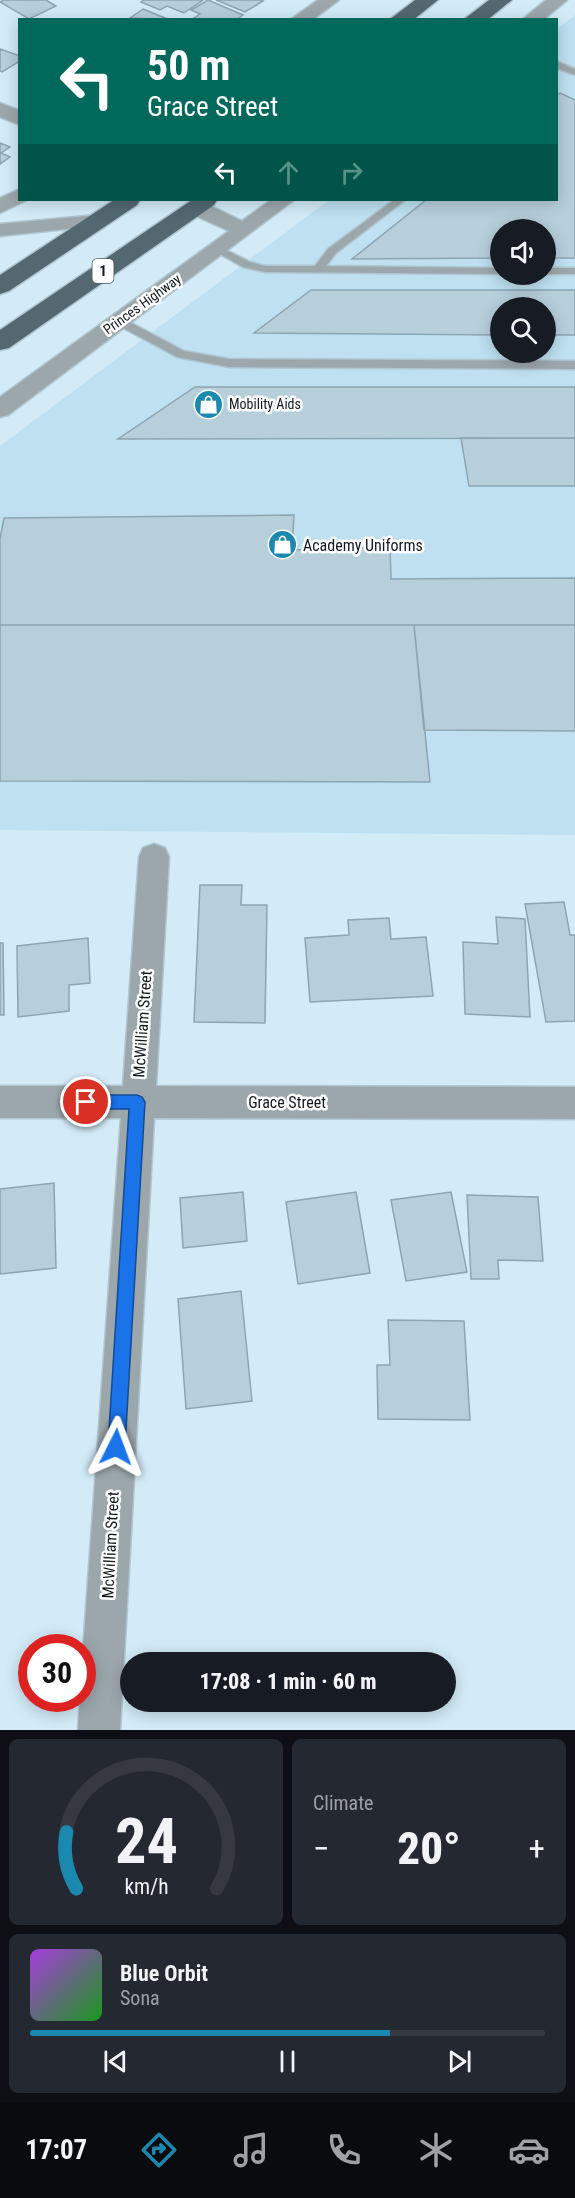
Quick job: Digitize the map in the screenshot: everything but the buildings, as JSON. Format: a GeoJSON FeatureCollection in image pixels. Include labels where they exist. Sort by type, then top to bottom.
{"type":"FeatureCollection","features":[{"type":"Feature","properties":{"kind":"highway"},"geometry":{"type":"LineString","coordinates":[[402,18],[428,0]]}},
{"type":"Feature","properties":{"kind":"highway"},"geometry":{"type":"LineString","coordinates":[[476,18],[502,0]]}},
{"type":"Feature","properties":{"kind":"highway"},"geometry":{"type":"LineString","coordinates":[[0,286],[127,201]]}},
{"type":"Feature","properties":{"kind":"highway","name":"1"},"geometry":{"type":"LineString","coordinates":[[0,342],[193,202]]}},
{"type":"Feature","properties":{"kind":"street"},"geometry":{"type":"LineString","coordinates":[[302,18],[330,0]]}},
{"type":"Feature","properties":{"kind":"street"},"geometry":{"type":"LineString","coordinates":[[534,18],[558,0]]}},
{"type":"Feature","properties":{"kind":"street"},"geometry":{"type":"LineString","coordinates":[[0,109],[18,118]]}},
{"type":"Feature","properties":{"kind":"street"},"geometry":{"type":"LineString","coordinates":[[0,207],[18,196]]}},
{"type":"Feature","properties":{"kind":"street","name":"Princes Highway"},"geometry":{"type":"LineString","coordinates":[[0,409],[283,201]]}},
{"type":"Feature","properties":{"kind":"street"},"geometry":{"type":"LineString","coordinates":[[193,202],[243,229]]}},
{"type":"Feature","properties":{"kind":"street"},"geometry":{"type":"LineString","coordinates":[[0,230],[97,220]]}},
{"type":"Feature","properties":{"kind":"street","name":"McWilliam Street"},"geometry":{"type":"LineString","coordinates":[[99,1730],[154,857]]}},
{"type":"Feature","properties":{"kind":"street","name":"Grace Street"},"geometry":{"type":"LineString","coordinates":[[0,1102],[575,1103]]}},
{"type":"Feature","properties":{"kind":"lane"},"geometry":{"type":"LineString","coordinates":[[558,65],[572,71]]}},
{"type":"Feature","properties":{"kind":"lane"},"geometry":{"type":"LineString","coordinates":[[558,78],[572,71]]}},
{"type":"Feature","properties":{"kind":"lane"},"geometry":{"type":"LineString","coordinates":[[317,271],[332,251],[399,201]]}},
{"type":"Feature","properties":{"kind":"lane"},"geometry":{"type":"LineString","coordinates":[[216,249],[248,265],[266,269],[490,271]]}},
{"type":"Feature","properties":{"kind":"lane"},"geometry":{"type":"LineString","coordinates":[[556,271],[575,271]]}},
{"type":"Feature","properties":{"kind":"lane"},"geometry":{"type":"LineString","coordinates":[[120,321],[181,354],[229,363],[575,365]]}},
{"type":"Feature","properties":{"kind":"shaded area"},"geometry":{"type":"Polygon","coordinates":[[[575,15],[575,835],[0,830],[0,446],[328,201],[558,201],[558,28],[575,15]]]}},
{"type":"Feature","properties":{"kind":"place","name":"Mobility Aids"},"geometry":{"type":"Point","coordinates":[208,404]}},
{"type":"Feature","properties":{"kind":"place","name":"Academy Uniforms"},"geometry":{"type":"Point","coordinates":[282,545]}},
{"type":"Feature","properties":{"kind":"route"},"geometry":{"type":"LineString","coordinates":[[86,1102],[137,1102],[116,1447]]}}]}
